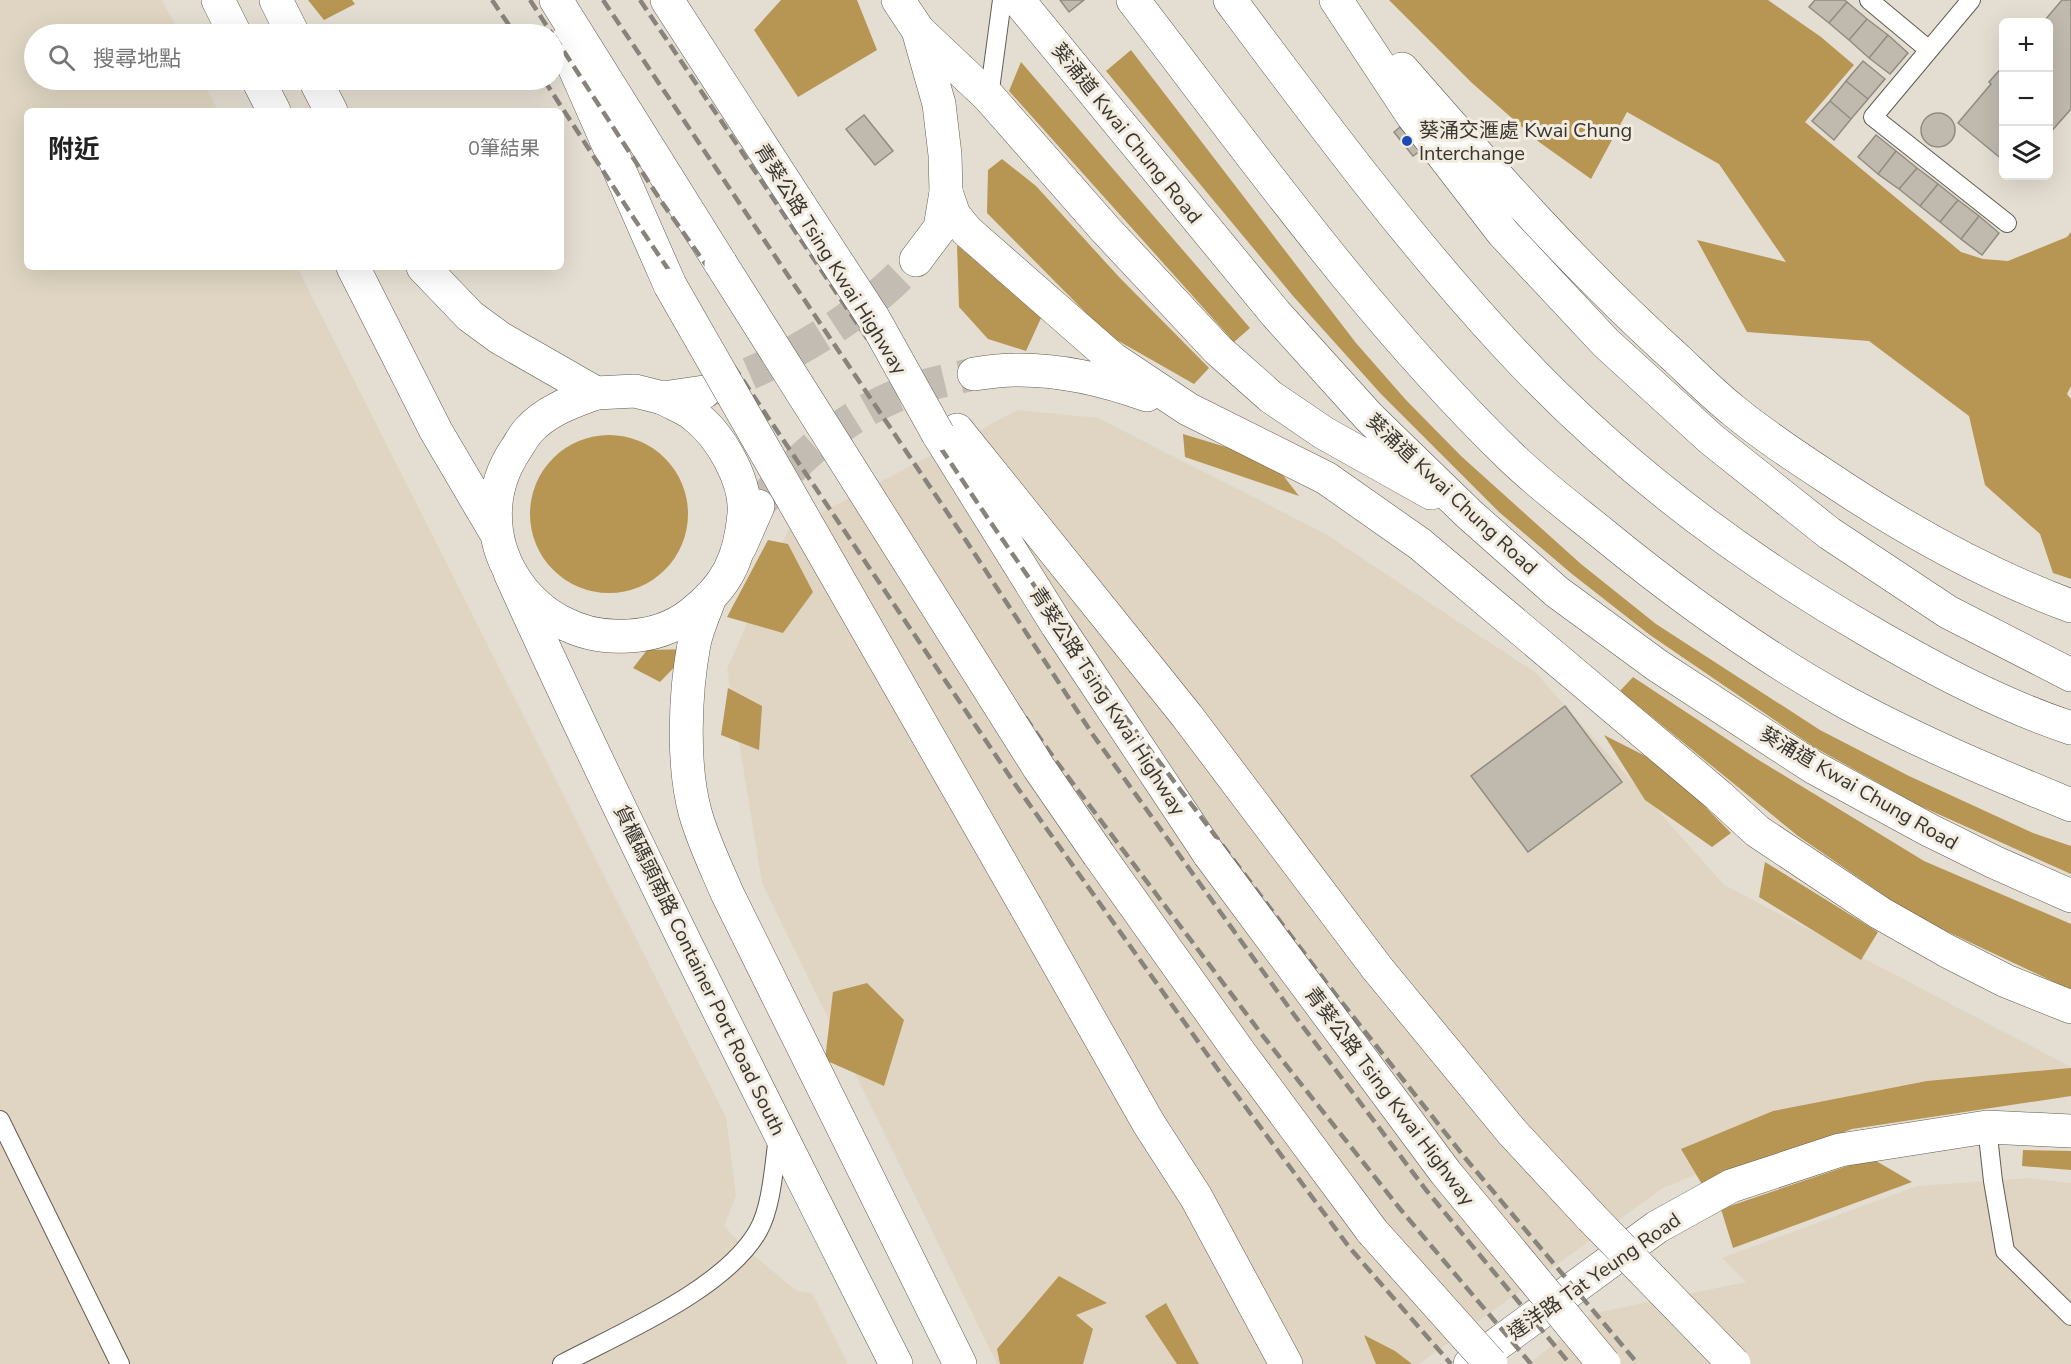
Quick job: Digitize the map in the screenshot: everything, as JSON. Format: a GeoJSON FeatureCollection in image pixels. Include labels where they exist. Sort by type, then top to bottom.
{"type":"FeatureCollection","features":[{"type":"Feature","properties":{"kind":"main road"},"geometry":{"type":"LineString","coordinates":[[218,0],[230,24]]}},
{"type":"Feature","properties":{"kind":"main road"},"geometry":{"type":"LineString","coordinates":[[276,0],[288,24]]}},
{"type":"Feature","properties":{"kind":"main road"},"geometry":{"type":"LineString","coordinates":[[545,0],[556,24]]}},
{"type":"Feature","properties":{"kind":"main road"},"geometry":{"type":"LineString","coordinates":[[556,0],[1039,768],[1098,855],[1240,1053],[1372,1231],[1491,1364]]}},
{"type":"Feature","properties":{"kind":"main road","name":"青葵公路 Tsing Kwai Highway"},"geometry":{"type":"LineString","coordinates":[[667,0],[874,320],[926,416],[1057,625],[1209,854],[1446,1173],[1604,1364]]}},
{"type":"Feature","properties":{"kind":"main road"},"geometry":{"type":"LineString","coordinates":[[898,0],[918,30],[989,97],[1105,229],[1210,341],[1271,397],[1324,433],[1469,514]]}},
{"type":"Feature","properties":{"kind":"main road","name":"葵涌道 Kwai Chung Road"},"geometry":{"type":"LineString","coordinates":[[1018,0],[1276,314],[1369,417],[1469,514],[1557,592],[1658,666],[1813,766],[1929,830],[2071,896]]}},
{"type":"Feature","properties":{"kind":"main road"},"geometry":{"type":"LineString","coordinates":[[1133,0],[1303,221],[1372,306],[1449,393],[1513,459],[1648,571],[1726,629],[1805,679],[1937,749],[2071,805]]}},
{"type":"Feature","properties":{"kind":"main road"},"geometry":{"type":"LineString","coordinates":[[1230,0],[1440,270],[1508,347],[1572,410],[1636,468],[1702,522],[1832,610],[1974,689],[2071,728]]}},
{"type":"Feature","properties":{"kind":"main road"},"geometry":{"type":"LineString","coordinates":[[1336,0],[1412,116],[1503,233],[1606,343],[1711,439],[1829,533],[1948,612],[2071,675]]}},
{"type":"Feature","properties":{"kind":"main road"},"geometry":{"type":"LineString","coordinates":[[1341,0],[1584,270],[1650,335],[1733,411],[1796,457],[1883,514],[1958,556],[2047,598],[2071,606]]}},
{"type":"Feature","properties":{"kind":"main road"},"geometry":{"type":"LineString","coordinates":[[916,260],[940,228],[946,192],[939,104],[918,30]]}},
{"type":"Feature","properties":{"kind":"main road"},"geometry":{"type":"LineString","coordinates":[[564,43],[670,285],[1149,1124],[1196,1197],[1286,1364]]}},
{"type":"Feature","properties":{"kind":"main road"},"geometry":{"type":"LineString","coordinates":[[263,90],[272,108]]}},
{"type":"Feature","properties":{"kind":"main road"},"geometry":{"type":"LineString","coordinates":[[320,90],[329,108]]}},
{"type":"Feature","properties":{"kind":"main road"},"geometry":{"type":"LineString","coordinates":[[946,192],[954,215],[967,231],[1113,359],[1188,409],[1326,478],[1420,544],[1719,796],[1757,831],[1880,913],[1947,951],[2006,981],[2071,1006]]}},
{"type":"Feature","properties":{"kind":"main road"},"geometry":{"type":"LineString","coordinates":[[355,270],[436,431],[497,535],[510,573],[540,610],[572,629],[608,638],[646,635],[680,622],[709,600],[728,575],[758,506]]}},
{"type":"Feature","properties":{"kind":"main road"},"geometry":{"type":"LineString","coordinates":[[426,270],[477,322],[500,338],[596,393]]}},
{"type":"Feature","properties":{"kind":"main road"},"geometry":{"type":"LineString","coordinates":[[874,320],[957,430],[1187,716],[1392,986],[1512,1132],[1734,1364]]}},
{"type":"Feature","properties":{"kind":"main road"},"geometry":{"type":"LineString","coordinates":[[974,374],[1016,370],[1061,373],[1110,382],[1188,409]]}},
{"type":"Feature","properties":{"kind":"main road"},"geometry":{"type":"LineString","coordinates":[[497,535],[496,499],[507,462],[529,430],[560,406],[596,393],[635,392],[663,398],[695,416],[721,442],[738,474],[744,510],[740,547]]}},
{"type":"Feature","properties":{"kind":"main road"},"geometry":{"type":"LineString","coordinates":[[663,398],[704,392]]}},
{"type":"Feature","properties":{"kind":"main road","name":"貨櫃碼頭南路 Container Port Road South"},"geometry":{"type":"LineString","coordinates":[[510,573],[585,735],[896,1364]]}},
{"type":"Feature","properties":{"kind":"main road"},"geometry":{"type":"LineString","coordinates":[[709,600],[695,642],[689,685],[687,741],[689,781],[704,840],[727,893],[960,1364]]}},
{"type":"Feature","properties":{"kind":"main road","name":"達洋路 Tat Yeung Road"},"geometry":{"type":"LineString","coordinates":[[1470,1364],[1657,1227],[1731,1186],[1840,1150],[1987,1127],[2071,1131]]}},
{"type":"Feature","properties":{"kind":"lane"},"geometry":{"type":"LineString","coordinates":[[989,97],[1002,0]]}},
{"type":"Feature","properties":{"kind":"lane"},"geometry":{"type":"LineString","coordinates":[[1869,0],[1929,50]]}},
{"type":"Feature","properties":{"kind":"lane"},"geometry":{"type":"LineString","coordinates":[[1971,0],[1873,117],[2007,223]]}},
{"type":"Feature","properties":{"kind":"lane"},"geometry":{"type":"LineString","coordinates":[[0,1120],[120,1364]]}},
{"type":"Feature","properties":{"kind":"lane"},"geometry":{"type":"LineString","coordinates":[[1987,1127],[1993,1181],[2005,1251],[2071,1316]]}},
{"type":"Feature","properties":{"kind":"lane"},"geometry":{"type":"LineString","coordinates":[[562,1364],[679,1302],[726,1269],[747,1250],[758,1232],[768,1205],[779,1131]]}},
{"type":"Feature","properties":{"kind":"shaded area"},"geometry":{"type":"Polygon","coordinates":[[[0,0],[162,0],[175,24],[24,24],[24,90],[207,90],[216,108],[24,108],[24,270],[299,270],[726,1117],[736,1196],[724,1226],[747,1250],[797,1291],[812,1293],[848,1364],[0,1364],[0,0]]]}},
{"type":"Feature","properties":{"kind":"shaded area"},"geometry":{"type":"Polygon","coordinates":[[[308,0],[352,0],[355,4],[324,20],[308,0]]]}},
{"type":"Feature","properties":{"kind":"shaded area"},"geometry":{"type":"Polygon","coordinates":[[[781,0],[857,0],[877,50],[798,97],[754,30],[781,0]]]}},
{"type":"Feature","properties":{"kind":"shaded area"},"geometry":{"type":"Polygon","coordinates":[[[1389,0],[1768,0],[1821,37],[1854,65],[1805,122],[1961,252],[1983,259],[2008,261],[2067,237],[2071,232],[2071,386],[2067,394],[2071,399],[2071,579],[2053,573],[2040,534],[1985,485],[1969,416],[1869,341],[1747,332],[1697,240],[1786,262],[1719,164],[1627,112],[1591,179],[1539,142],[1472,83],[1389,0]]]}},
{"type":"Feature","properties":{"kind":"shaded area"},"geometry":{"type":"Polygon","coordinates":[[[1131,50],[1356,343],[1406,400],[1461,456],[1581,564],[1656,624],[1820,730],[1909,776],[2033,833],[2071,846],[2071,874],[1918,805],[1814,747],[1650,635],[1572,574],[1499,512],[1381,394],[1293,296],[1106,71],[1131,50]]]}},
{"type":"Feature","properties":{"kind":"shaded area"},"geometry":{"type":"Polygon","coordinates":[[[1021,62],[1250,328],[1234,342],[1009,91],[1021,62]]]}},
{"type":"Feature","properties":{"kind":"shaded area"},"geometry":{"type":"Polygon","coordinates":[[[1002,159],[1036,186],[1119,277],[1209,368],[1194,384],[1108,335],[987,213],[988,170],[1002,159]]]}},
{"type":"Feature","properties":{"kind":"shaded area"},"geometry":{"type":"Polygon","coordinates":[[[957,245],[1041,318],[1026,351],[988,339],[959,307],[957,245]]]}},
{"type":"Feature","properties":{"kind":"shaded area"},"geometry":{"type":"Polygon","coordinates":[[[1018,410],[1098,418],[1324,533],[1536,673],[1724,885],[2071,1067],[2071,1090],[1825,1122],[1663,1188],[1419,1364],[997,1364],[762,883],[727,669],[788,530],[1018,410]]]}},
{"type":"Feature","properties":{"kind":"shaded area"},"geometry":{"type":"Polygon","coordinates":[[[1183,434],[1272,461],[1299,496],[1185,457],[1183,434]]]}},
{"type":"Feature","properties":{"kind":"shaded area"},"geometry":{"type":"Polygon","coordinates":[[[609,435],[624,436],[639,441],[653,448],[665,458],[675,470],[682,484],[687,499],[687,529],[682,544],[675,558],[665,570],[653,580],[639,587],[624,592],[609,593],[594,592],[579,587],[565,580],[553,570],[543,558],[536,544],[531,529],[530,514],[531,499],[536,484],[543,470],[553,458],[565,448],[579,441],[594,436],[609,435]]]}},
{"type":"Feature","properties":{"kind":"shaded area"},"geometry":{"type":"Polygon","coordinates":[[[768,540],[788,544],[813,592],[783,633],[727,617],[768,540]]]}},
{"type":"Feature","properties":{"kind":"shaded area"},"geometry":{"type":"Polygon","coordinates":[[[692,649],[660,682],[633,668],[647,650],[692,649]]]}},
{"type":"Feature","properties":{"kind":"shaded area"},"geometry":{"type":"Polygon","coordinates":[[[1633,677],[1757,759],[1924,861],[2071,924],[2071,990],[1914,916],[1798,836],[1620,691],[1633,677]]]}},
{"type":"Feature","properties":{"kind":"shaded area"},"geometry":{"type":"Polygon","coordinates":[[[728,688],[762,706],[759,750],[721,735],[728,688]]]}},
{"type":"Feature","properties":{"kind":"shaded area"},"geometry":{"type":"Polygon","coordinates":[[[1604,735],[1665,766],[1731,833],[1712,847],[1645,800],[1604,735]]]}},
{"type":"Feature","properties":{"kind":"shaded area"},"geometry":{"type":"Polygon","coordinates":[[[1765,862],[1878,932],[1861,960],[1759,897],[1765,862]]]}},
{"type":"Feature","properties":{"kind":"shaded area"},"geometry":{"type":"Polygon","coordinates":[[[867,983],[904,1020],[884,1086],[825,1060],[833,992],[867,983]]]}},
{"type":"Feature","properties":{"kind":"shaded area"},"geometry":{"type":"Polygon","coordinates":[[[2071,1068],[2071,1096],[1852,1129],[1703,1186],[1681,1149],[1773,1111],[1927,1081],[2071,1068]]]}},
{"type":"Feature","properties":{"kind":"shaded area"},"geometry":{"type":"Polygon","coordinates":[[[2023,1150],[2071,1151],[2071,1170],[2022,1166],[2023,1150]]]}},
{"type":"Feature","properties":{"kind":"shaded area"},"geometry":{"type":"Polygon","coordinates":[[[1871,1158],[1912,1182],[1733,1248],[1721,1209],[1871,1158]]]}},
{"type":"Feature","properties":{"kind":"shaded area"},"geometry":{"type":"Polygon","coordinates":[[[2028,1178],[2071,1183],[2071,1364],[1529,1364],[1591,1314],[1746,1282],[1722,1258],[1917,1186],[2028,1178]]]}},
{"type":"Feature","properties":{"kind":"shaded area"},"geometry":{"type":"Polygon","coordinates":[[[1059,1276],[1107,1303],[1076,1315],[1093,1329],[1083,1364],[1000,1364],[997,1349],[1059,1276]]]}},
{"type":"Feature","properties":{"kind":"shaded area"},"geometry":{"type":"Polygon","coordinates":[[[1166,1303],[1199,1364],[1177,1364],[1145,1316],[1166,1303]]]}},
{"type":"Feature","properties":{"kind":"shaded area"},"geometry":{"type":"Polygon","coordinates":[[[1364,1335],[1395,1351],[1412,1364],[1376,1364],[1364,1335]]]}},
{"type":"Feature","properties":{"kind":"building"},"geometry":{"type":"Polygon","coordinates":[[[1060,0],[1084,0],[1069,12],[1060,0]]]}},
{"type":"Feature","properties":{"kind":"building"},"geometry":{"type":"Polygon","coordinates":[[[1815,0],[1844,0],[1847,2],[1829,23],[1809,7],[1815,0]]]}},
{"type":"Feature","properties":{"kind":"building"},"geometry":{"type":"Polygon","coordinates":[[[2062,0],[2071,0],[2071,109],[2053,129],[2053,18],[2047,18],[2062,0]]]}},
{"type":"Feature","properties":{"kind":"building"},"geometry":{"type":"Polygon","coordinates":[[[1847,2],[1867,19],[1849,40],[1829,23],[1847,2]]]}},
{"type":"Feature","properties":{"kind":"building"},"geometry":{"type":"Polygon","coordinates":[[[1867,19],[1888,35],[1869,58],[1849,40],[1867,19]]]}},
{"type":"Feature","properties":{"kind":"building"},"geometry":{"type":"Polygon","coordinates":[[[1888,35],[1908,53],[1890,74],[1869,58],[1888,35]]]}},
{"type":"Feature","properties":{"kind":"building"},"geometry":{"type":"Polygon","coordinates":[[[1863,61],[1885,79],[1868,99],[1846,81],[1863,61]]]}},
{"type":"Feature","properties":{"kind":"building"},"geometry":{"type":"Polygon","coordinates":[[[1999,71],[1999,157],[1958,123],[1991,84],[1989,82],[1999,71]]]}},
{"type":"Feature","properties":{"kind":"building"},"geometry":{"type":"Polygon","coordinates":[[[1846,81],[1868,99],[1851,119],[1830,101],[1846,81]]]}},
{"type":"Feature","properties":{"kind":"building"},"geometry":{"type":"Polygon","coordinates":[[[1830,101],[1851,119],[1834,140],[1812,121],[1830,101]]]}},
{"type":"Feature","properties":{"kind":"building"},"geometry":{"type":"Polygon","coordinates":[[[1938,113],[1950,118],[1955,130],[1950,142],[1938,147],[1926,142],[1921,130],[1926,118],[1938,113]]]}},
{"type":"Feature","properties":{"kind":"building"},"geometry":{"type":"Polygon","coordinates":[[[864,115],[893,151],[875,165],[846,129],[864,115]]]}},
{"type":"Feature","properties":{"kind":"building","name":"葵涌交滙處 Kwai Chung Interchange"},"geometry":{"type":"Polygon","coordinates":[[[1400,127],[1420,151],[1413,156],[1394,132],[1400,127]]]}},
{"type":"Feature","properties":{"kind":"building"},"geometry":{"type":"Polygon","coordinates":[[[1876,135],[1896,151],[1878,174],[1858,157],[1876,135]]]}},
{"type":"Feature","properties":{"kind":"building"},"geometry":{"type":"Polygon","coordinates":[[[1896,151],[1917,168],[1899,189],[1878,174],[1896,151]]]}},
{"type":"Feature","properties":{"kind":"building"},"geometry":{"type":"Polygon","coordinates":[[[1917,168],[1938,184],[1920,206],[1899,189],[1917,168]]]}},
{"type":"Feature","properties":{"kind":"building"},"geometry":{"type":"Polygon","coordinates":[[[1938,184],[1958,200],[1940,222],[1920,206],[1938,184]]]}},
{"type":"Feature","properties":{"kind":"building"},"geometry":{"type":"Polygon","coordinates":[[[1958,200],[1979,216],[1961,239],[1940,222],[1958,200]]]}},
{"type":"Feature","properties":{"kind":"building"},"geometry":{"type":"Polygon","coordinates":[[[1979,216],[1999,233],[1982,255],[1961,239],[1979,216]]]}},
{"type":"Feature","properties":{"kind":"building"},"geometry":{"type":"Polygon","coordinates":[[[1565,706],[1622,782],[1528,852],[1471,776],[1565,706]]]}},
{"type":"Feature","properties":{"kind":"tunnel"},"geometry":{"type":"LineString","coordinates":[[704,392],[749,374],[813,341],[853,315],[916,260]]}},
{"type":"Feature","properties":{"kind":"tunnel"},"geometry":{"type":"LineString","coordinates":[[758,506],[810,451],[830,434],[872,407],[926,385],[974,374]]}},
{"type":"Feature","properties":{"kind":"railway"},"geometry":{"type":"LineString","coordinates":[[492,0],[508,24]]}},
{"type":"Feature","properties":{"kind":"railway"},"geometry":{"type":"LineString","coordinates":[[530,0],[546,24]]}},
{"type":"Feature","properties":{"kind":"railway"},"geometry":{"type":"LineString","coordinates":[[603,0],[963,536],[1093,735],[1295,1016],[1426,1190],[1570,1364]]}},
{"type":"Feature","properties":{"kind":"railway"},"geometry":{"type":"LineString","coordinates":[[640,0],[989,520],[1123,714],[1332,990],[1466,1159],[1638,1364]]}},
{"type":"Feature","properties":{"kind":"railway"},"geometry":{"type":"LineString","coordinates":[[564,51],[661,201],[1056,761],[1263,1036],[1401,1210],[1531,1364]]}},
{"type":"Feature","properties":{"kind":"railway"},"geometry":{"type":"LineString","coordinates":[[550,90],[562,108]]}},
{"type":"Feature","properties":{"kind":"railway"},"geometry":{"type":"LineString","coordinates":[[564,111],[635,220],[1017,787],[1219,1071],[1349,1247],[1451,1364]]}},
{"type":"Feature","properties":{"kind":"place","name":"葵涌交滙處 Kwai Chung Interchange"},"geometry":{"type":"Point","coordinates":[1407,141]}}]}
